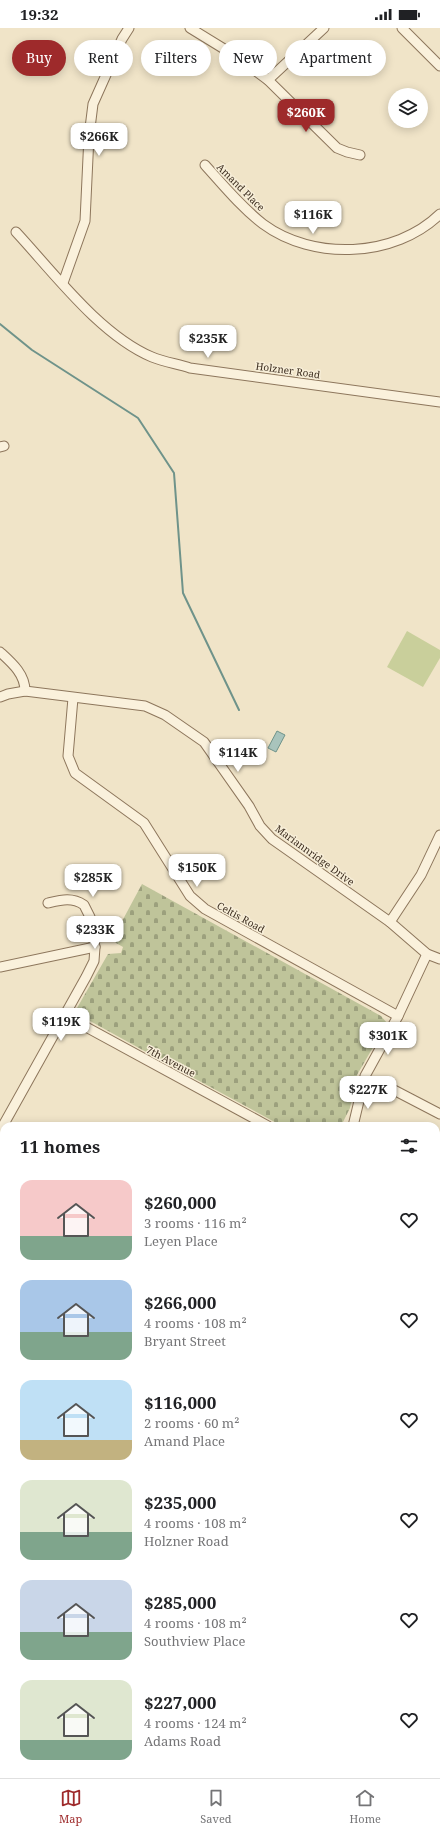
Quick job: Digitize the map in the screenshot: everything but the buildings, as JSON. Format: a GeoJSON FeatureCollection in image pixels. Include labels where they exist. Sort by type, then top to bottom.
{"type":"FeatureCollection","features":[{"type":"Feature","properties":{"kind":"street"},"geometry":{"type":"LineString","coordinates":[[64,283],[85,221],[89,136],[93,104],[122,39],[129,28]]}},
{"type":"Feature","properties":{"kind":"street"},"geometry":{"type":"LineString","coordinates":[[268,80],[324,28]]}},
{"type":"Feature","properties":{"kind":"street"},"geometry":{"type":"LineString","coordinates":[[402,28],[440,66]]}},
{"type":"Feature","properties":{"kind":"street"},"geometry":{"type":"LineString","coordinates":[[194,29],[268,80],[337,148],[360,155]]}},
{"type":"Feature","properties":{"kind":"street","name":"Amand Place"},"geometry":{"type":"LineString","coordinates":[[205,165],[238,202],[263,224],[287,238],[314,246],[366,248],[386,245],[408,237],[440,214]]}},
{"type":"Feature","properties":{"kind":"street","name":"Holzner Road"},"geometry":{"type":"LineString","coordinates":[[16,232],[90,313],[122,340],[152,357],[190,368],[440,402]]}},
{"type":"Feature","properties":{"kind":"street"},"geometry":{"type":"LineString","coordinates":[[0,652],[18,669],[22,677],[25,692]]}},
{"type":"Feature","properties":{"kind":"street","name":"Mariannridge Drive"},"geometry":{"type":"LineString","coordinates":[[0,698],[8,694],[25,692],[153,708],[195,736],[212,752],[249,806],[260,826],[272,838],[390,922],[427,954],[440,960]]}},
{"type":"Feature","properties":{"kind":"street","name":"Celtis Road"},"geometry":{"type":"LineString","coordinates":[[73,698],[68,756],[75,773],[144,823],[190,896],[197,903],[204,909],[398,1016]]}},
{"type":"Feature","properties":{"kind":"street"},"geometry":{"type":"LineString","coordinates":[[390,922],[421,875],[440,834]]}},
{"type":"Feature","properties":{"kind":"street"},"geometry":{"type":"LineString","coordinates":[[5,1122],[91,967],[95,955],[96,947],[90,917],[84,905],[80,902],[67,899],[48,903]]}},
{"type":"Feature","properties":{"kind":"street"},"geometry":{"type":"LineString","coordinates":[[0,967],[96,947]]}},
{"type":"Feature","properties":{"kind":"street"},"geometry":{"type":"LineString","coordinates":[[79,950],[88,957],[91,967]]}},
{"type":"Feature","properties":{"kind":"street"},"geometry":{"type":"LineString","coordinates":[[353,1122],[365,1076],[398,1016],[427,954]]}},
{"type":"Feature","properties":{"kind":"street","name":"7th Avenue"},"geometry":{"type":"LineString","coordinates":[[64,1015],[261,1122]]}},
{"type":"Feature","properties":{"kind":"street"},"geometry":{"type":"LineString","coordinates":[[361,1089],[390,1088],[440,1114]]}},
{"type":"Feature","properties":{"kind":"green space"},"geometry":{"type":"Polygon","coordinates":[[[407,631],[440,650],[440,658],[423,687],[387,667],[407,631]]]}},
{"type":"Feature","properties":{"kind":"green space"},"geometry":{"type":"Polygon","coordinates":[[[142,884],[381,1016],[387,1023],[357,1075],[350,1108],[343,1122],[275,1122],[179,1070],[178,1066],[168,1064],[81,1016],[77,1008],[108,954],[121,953],[123,947],[116,943],[113,938],[142,884]]]}},
{"type":"Feature","properties":{"kind":"water"},"geometry":{"type":"Polygon","coordinates":[[[277,731],[285,735],[276,752],[268,748],[277,731]]]}},
{"type":"Feature","properties":{"kind":"waterway"},"geometry":{"type":"LineString","coordinates":[[0,324],[32,350],[138,418],[174,473],[183,593],[239,710]]}}]}
